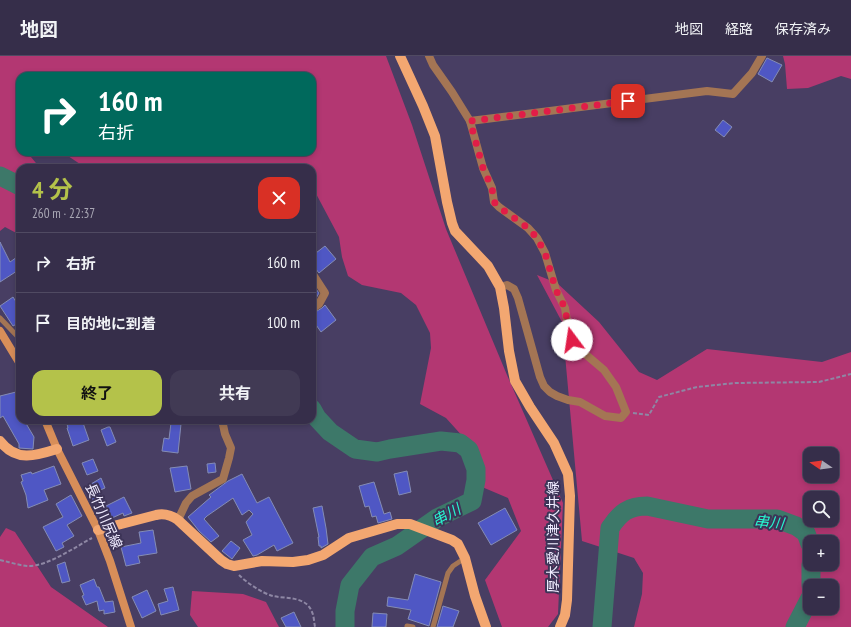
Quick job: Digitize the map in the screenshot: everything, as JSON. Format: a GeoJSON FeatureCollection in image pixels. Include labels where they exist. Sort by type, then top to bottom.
{"type":"FeatureCollection","features":[{"type":"Feature","properties":{"kind":"main road","name":"厚木愛川津久井線"},"geometry":{"type":"LineString","coordinates":[[400,56],[435,136],[447,202],[455,231],[488,266],[500,287],[515,381],[526,401],[554,443],[568,474],[570,496],[567,600],[565,615],[560,627]]}},
{"type":"Feature","properties":{"kind":"main road"},"geometry":{"type":"LineString","coordinates":[[0,331],[16,357]]}},
{"type":"Feature","properties":{"kind":"main road","name":"長竹川尻線"},"geometry":{"type":"LineString","coordinates":[[47,424],[57,449],[98,530],[110,561],[131,627]]}},
{"type":"Feature","properties":{"kind":"main road"},"geometry":{"type":"LineString","coordinates":[[0,441],[9,450],[16,454],[35,455],[57,449]]}},
{"type":"Feature","properties":{"kind":"main road"},"geometry":{"type":"LineString","coordinates":[[98,530],[159,514],[170,515],[178,520],[221,560],[234,566],[262,561],[293,562],[308,560],[323,555],[349,538],[397,524],[410,524],[452,540],[458,544],[465,558],[475,596],[486,627]]}},
{"type":"Feature","properties":{"kind":"street"},"geometry":{"type":"LineString","coordinates":[[429,56],[433,65],[470,121],[483,168],[492,188],[494,202],[528,228],[537,238],[545,253],[556,290],[565,308],[569,333],[572,340],[604,370],[616,387],[626,412],[621,418],[605,416],[580,402],[568,400],[550,392],[544,386],[540,377],[518,298],[511,287],[507,285],[500,287]]}},
{"type":"Feature","properties":{"kind":"street"},"geometry":{"type":"LineString","coordinates":[[470,121],[707,91],[733,94],[752,73],[762,56]]}},
{"type":"Feature","properties":{"kind":"street"},"geometry":{"type":"LineString","coordinates":[[316,279],[325,293],[319,304],[316,306]]}},
{"type":"Feature","properties":{"kind":"street"},"geometry":{"type":"LineString","coordinates":[[178,520],[186,503],[192,496],[223,478],[231,448],[223,424]]}},
{"type":"Feature","properties":{"kind":"lane"},"geometry":{"type":"LineString","coordinates":[[0,318],[16,335]]}},
{"type":"Feature","properties":{"kind":"lane"},"geometry":{"type":"LineString","coordinates":[[433,627],[448,573],[453,566],[465,558]]}},
{"type":"Feature","properties":{"kind":"lane"},"geometry":{"type":"LineString","coordinates":[[407,626],[414,627]]}},
{"type":"Feature","properties":{"kind":"path"},"geometry":{"type":"LineString","coordinates":[[626,412],[649,415],[659,397],[697,387],[735,383],[819,382],[851,374]]}},
{"type":"Feature","properties":{"kind":"path"},"geometry":{"type":"LineString","coordinates":[[0,560],[29,566],[47,562],[93,537],[98,530]]}},
{"type":"Feature","properties":{"kind":"path"},"geometry":{"type":"LineString","coordinates":[[234,566],[239,576],[264,593],[298,600],[306,604],[312,611],[315,627]]}},
{"type":"Feature","properties":{"kind":"shaded area"},"geometry":{"type":"Polygon","coordinates":[[[0,56],[386,56],[412,125],[446,229],[507,375],[563,503],[558,614],[548,627],[502,627],[485,580],[521,531],[508,498],[475,484],[465,439],[446,418],[420,404],[431,348],[430,333],[416,305],[401,293],[362,285],[348,276],[342,257],[339,237],[316,194],[316,164],[80,164],[68,156],[316,156],[316,72],[16,72],[16,156],[32,156],[31,157],[37,164],[16,164],[16,233],[5,227],[0,231],[0,180],[2,179],[0,178],[0,56]]]}},
{"type":"Feature","properties":{"kind":"shaded area"},"geometry":{"type":"Polygon","coordinates":[[[783,56],[851,56],[851,79],[841,76],[808,88],[787,89],[783,56]]]}},
{"type":"Feature","properties":{"kind":"shaded area"},"geometry":{"type":"Polygon","coordinates":[[[537,275],[557,283],[599,322],[639,372],[657,380],[707,349],[822,362],[851,352],[851,627],[634,627],[642,594],[643,573],[634,558],[582,541],[562,322],[537,275]]]}},
{"type":"Feature","properties":{"kind":"shaded area"},"geometry":{"type":"Polygon","coordinates":[[[6,528],[15,532],[51,587],[108,627],[0,627],[0,537],[6,528]]]}},
{"type":"Feature","properties":{"kind":"shaded area"},"geometry":{"type":"Polygon","coordinates":[[[192,591],[243,594],[266,602],[279,627],[198,627],[190,615],[192,591]]]}},
{"type":"Feature","properties":{"kind":"building"},"geometry":{"type":"Polygon","coordinates":[[[767,58],[782,65],[772,82],[758,74],[767,58]]]}},
{"type":"Feature","properties":{"kind":"building"},"geometry":{"type":"Polygon","coordinates":[[[723,120],[732,127],[724,137],[715,130],[723,120]]]}},
{"type":"Feature","properties":{"kind":"building"},"geometry":{"type":"Polygon","coordinates":[[[0,242],[10,262],[16,258],[16,272],[0,282],[0,242]]]}},
{"type":"Feature","properties":{"kind":"building"},"geometry":{"type":"Polygon","coordinates":[[[325,246],[336,259],[319,273],[316,269],[316,253],[325,246]]]}},
{"type":"Feature","properties":{"kind":"building"},"geometry":{"type":"Polygon","coordinates":[[[316,289],[319,293],[316,298],[316,289]]]}},
{"type":"Feature","properties":{"kind":"building"},"geometry":{"type":"Polygon","coordinates":[[[13,297],[16,302],[16,324],[13,326],[0,306],[13,297]]]}},
{"type":"Feature","properties":{"kind":"building"},"geometry":{"type":"Polygon","coordinates":[[[325,305],[336,320],[321,332],[316,325],[316,312],[325,305]]]}},
{"type":"Feature","properties":{"kind":"building"},"geometry":{"type":"Polygon","coordinates":[[[16,392],[16,424],[26,424],[34,437],[33,449],[19,448],[19,444],[3,416],[0,418],[0,396],[16,392]]]}},
{"type":"Feature","properties":{"kind":"building"},"geometry":{"type":"Polygon","coordinates":[[[67,424],[83,424],[89,440],[73,446],[67,424]]]}},
{"type":"Feature","properties":{"kind":"building"},"geometry":{"type":"Polygon","coordinates":[[[171,424],[181,424],[178,453],[162,451],[164,438],[169,439],[171,424]]]}},
{"type":"Feature","properties":{"kind":"building"},"geometry":{"type":"Polygon","coordinates":[[[110,427],[116,442],[107,446],[101,430],[110,427]]]}},
{"type":"Feature","properties":{"kind":"building"},"geometry":{"type":"Polygon","coordinates":[[[93,459],[98,471],[87,475],[82,463],[93,459]]]}},
{"type":"Feature","properties":{"kind":"building"},"geometry":{"type":"Polygon","coordinates":[[[215,463],[216,472],[208,473],[207,464],[215,463]]]}},
{"type":"Feature","properties":{"kind":"building"},"geometry":{"type":"Polygon","coordinates":[[[54,466],[61,484],[44,490],[48,500],[28,508],[26,495],[21,482],[23,481],[21,475],[31,472],[32,474],[54,466]]]}},
{"type":"Feature","properties":{"kind":"building"},"geometry":{"type":"Polygon","coordinates":[[[187,466],[191,489],[175,492],[170,468],[187,466]]]}},
{"type":"Feature","properties":{"kind":"building"},"geometry":{"type":"Polygon","coordinates":[[[407,471],[411,492],[399,495],[394,474],[407,471]]]}},
{"type":"Feature","properties":{"kind":"building"},"geometry":{"type":"Polygon","coordinates":[[[242,474],[257,503],[269,497],[293,543],[277,551],[274,545],[253,556],[243,540],[252,535],[246,522],[253,514],[249,510],[242,515],[233,498],[204,519],[219,536],[211,542],[199,531],[188,517],[211,497],[209,495],[228,481],[242,474]]]}},
{"type":"Feature","properties":{"kind":"building"},"geometry":{"type":"Polygon","coordinates":[[[101,478],[105,488],[98,491],[102,500],[94,504],[89,491],[93,489],[91,484],[101,478]]]}},
{"type":"Feature","properties":{"kind":"building"},"geometry":{"type":"Polygon","coordinates":[[[374,482],[384,514],[390,512],[392,519],[378,523],[376,516],[372,517],[369,506],[365,507],[359,486],[374,482]]]}},
{"type":"Feature","properties":{"kind":"building"},"geometry":{"type":"Polygon","coordinates":[[[71,495],[82,516],[67,525],[74,536],[62,543],[64,547],[56,551],[43,527],[63,517],[56,504],[71,495]]]}},
{"type":"Feature","properties":{"kind":"building"},"geometry":{"type":"Polygon","coordinates":[[[124,497],[132,513],[124,516],[123,513],[112,518],[106,506],[124,497]]]}},
{"type":"Feature","properties":{"kind":"building"},"geometry":{"type":"Polygon","coordinates":[[[322,506],[328,544],[321,548],[321,546],[319,546],[319,537],[313,508],[322,506]]]}},
{"type":"Feature","properties":{"kind":"building"},"geometry":{"type":"Polygon","coordinates":[[[505,508],[517,530],[491,545],[478,523],[505,508]]]}},
{"type":"Feature","properties":{"kind":"building"},"geometry":{"type":"Polygon","coordinates":[[[153,530],[157,553],[138,556],[140,563],[126,566],[121,547],[141,543],[139,532],[153,530]]]}},
{"type":"Feature","properties":{"kind":"building"},"geometry":{"type":"Polygon","coordinates":[[[231,541],[240,548],[232,559],[222,551],[231,541]]]}},
{"type":"Feature","properties":{"kind":"building"},"geometry":{"type":"Polygon","coordinates":[[[65,562],[70,581],[62,583],[57,565],[65,562]]]}},
{"type":"Feature","properties":{"kind":"building"},"geometry":{"type":"Polygon","coordinates":[[[415,574],[441,582],[429,626],[408,619],[411,610],[387,606],[388,597],[408,600],[415,574]]]}},
{"type":"Feature","properties":{"kind":"building"},"geometry":{"type":"Polygon","coordinates":[[[94,579],[105,602],[113,601],[115,612],[104,614],[104,610],[99,611],[97,601],[86,605],[82,596],[84,595],[80,585],[94,579]]]}},
{"type":"Feature","properties":{"kind":"building"},"geometry":{"type":"Polygon","coordinates":[[[173,587],[179,610],[161,615],[158,604],[168,601],[164,589],[173,587]]]}},
{"type":"Feature","properties":{"kind":"building"},"geometry":{"type":"Polygon","coordinates":[[[147,590],[156,611],[142,618],[132,597],[147,590]]]}},
{"type":"Feature","properties":{"kind":"building"},"geometry":{"type":"Polygon","coordinates":[[[443,606],[459,611],[453,627],[437,627],[443,606]]]}},
{"type":"Feature","properties":{"kind":"building"},"geometry":{"type":"Polygon","coordinates":[[[294,612],[301,627],[286,627],[281,618],[294,612]]]}},
{"type":"Feature","properties":{"kind":"building"},"geometry":{"type":"Polygon","coordinates":[[[373,613],[387,614],[386,627],[372,627],[373,613]]]}},
{"type":"Feature","properties":{"kind":"waterway","name":"串川"},"geometry":{"type":"LineString","coordinates":[[0,176],[16,184]]}},
{"type":"Feature","properties":{"kind":"waterway","name":"串川"},"geometry":{"type":"LineString","coordinates":[[316,416],[330,432],[355,449],[377,452],[441,441],[460,443],[469,450],[476,469],[476,480],[472,501],[437,518],[397,546],[372,557],[350,585],[345,611],[345,627]]}},
{"type":"Feature","properties":{"kind":"waterway","name":"串川"},"geometry":{"type":"LineString","coordinates":[[602,627],[610,528],[617,518],[625,511],[635,507],[647,506],[708,519],[777,519],[796,526],[807,535]]}},
{"type":"Feature","properties":{"kind":"waterway","name":"串川"},"geometry":{"type":"LineString","coordinates":[[811,571],[811,579]]}},
{"type":"Feature","properties":{"kind":"waterway","name":"串川"},"geometry":{"type":"LineString","coordinates":[[795,627],[803,612]]}},
{"type":"Feature","properties":{"kind":"route"},"geometry":{"type":"LineString","coordinates":[[572,340],[569,333],[565,308],[556,290],[545,253],[537,238],[528,228],[494,202],[492,188],[483,168],[470,121],[628,101]]}}]}
